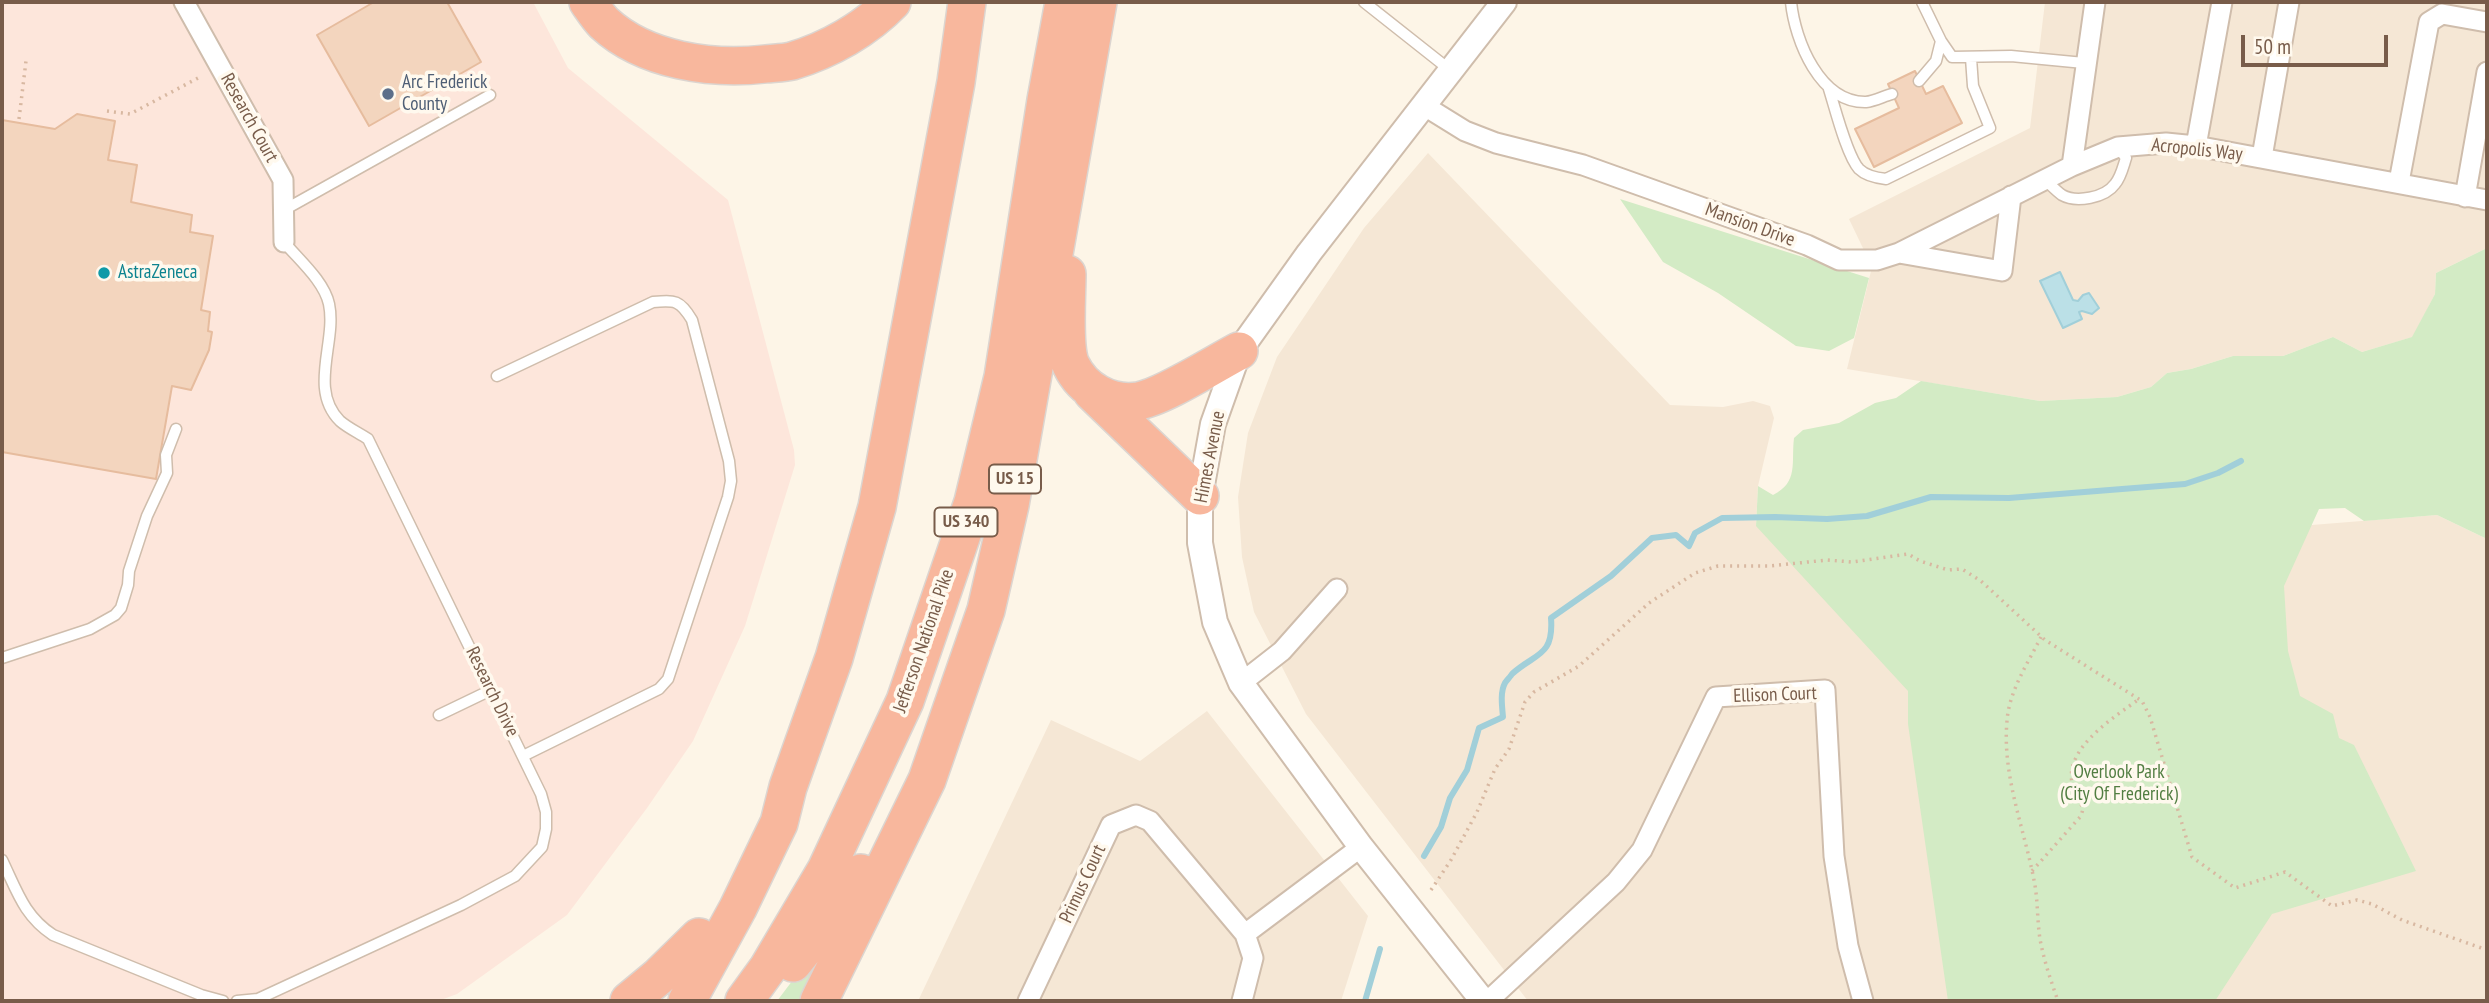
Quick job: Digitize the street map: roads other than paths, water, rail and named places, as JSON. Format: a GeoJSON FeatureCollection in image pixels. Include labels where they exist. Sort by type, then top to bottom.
{"type":"FeatureCollection","features":[{"type":"Feature","properties":{"kind":"highway"},"geometry":{"type":"LineString","coordinates":[[588,2],[604,23],[642,48],[684,62],[738,67],[791,61],[833,44],[874,20],[892,2]]}},
{"type":"Feature","properties":{"kind":"highway"},"geometry":{"type":"LineString","coordinates":[[687,1001],[738,908],[779,823],[788,787],[834,658],[877,507],[957,82],[967,2]]}},
{"type":"Feature","properties":{"kind":"highway","name":"Jefferson National Pike"},"geometry":{"type":"LineString","coordinates":[[744,1001],[768,968],[826,870],[905,701],[973,502],[1003,377],[1064,2]]}},
{"type":"Feature","properties":{"kind":"highway","name":"US 15"},"geometry":{"type":"LineString","coordinates":[[819,1001],[927,780],[986,610],[1007,518],[1098,2]]}},
{"type":"Feature","properties":{"kind":"highway"},"geometry":{"type":"LineString","coordinates":[[1067,169],[1067,337],[1070,364],[1086,387],[1200,496]]}},
{"type":"Feature","properties":{"kind":"highway"},"geometry":{"type":"LineString","coordinates":[[1086,387],[1111,400],[1138,401],[1166,390],[1239,351]]}},
{"type":"Feature","properties":{"kind":"highway"},"geometry":{"type":"LineString","coordinates":[[760,1001],[834,912],[927,780]]}},
{"type":"Feature","properties":{"kind":"highway"},"geometry":{"type":"LineString","coordinates":[[662,1001],[766,814],[788,787]]}},
{"type":"Feature","properties":{"kind":"highway"},"geometry":{"type":"LineString","coordinates":[[629,1001],[699,937]]}},
{"type":"Feature","properties":{"kind":"street","name":"Research Court"},"geometry":{"type":"LineString","coordinates":[[184,2],[284,180],[284,242]]}},
{"type":"Feature","properties":{"kind":"street","name":"Himes Avenue"},"geometry":{"type":"LineString","coordinates":[[1486,1001],[1361,847],[1241,683],[1215,622],[1200,543],[1200,496],[1213,424],[1239,351],[1308,253],[1504,2]]}},
{"type":"Feature","properties":{"kind":"street"},"geometry":{"type":"LineString","coordinates":[[2072,166],[2084,63],[2095,2]]}},
{"type":"Feature","properties":{"kind":"street"},"geometry":{"type":"LineString","coordinates":[[2196,146],[2222,2]]}},
{"type":"Feature","properties":{"kind":"street"},"geometry":{"type":"LineString","coordinates":[[2262,157],[2289,2]]}},
{"type":"Feature","properties":{"kind":"street"},"geometry":{"type":"LineString","coordinates":[[2399,183],[2429,22],[2442,14],[2487,22]]}},
{"type":"Feature","properties":{"kind":"street"},"geometry":{"type":"LineString","coordinates":[[2465,197],[2487,72]]}},
{"type":"Feature","properties":{"kind":"street","name":"Mansion Drive"},"geometry":{"type":"LineString","coordinates":[[1423,105],[1465,131],[1496,143],[1583,165],[1807,245],[1839,260],[1877,260],[1899,253],[2072,166]]}},
{"type":"Feature","properties":{"kind":"street","name":"Acropolis Way"},"geometry":{"type":"LineString","coordinates":[[2072,166],[2118,146],[2166,143],[2262,157],[2487,200]]}},
{"type":"Feature","properties":{"kind":"street"},"geometry":{"type":"LineString","coordinates":[[1899,253],[2002,271],[2011,196]]}},
{"type":"Feature","properties":{"kind":"street"},"geometry":{"type":"LineString","coordinates":[[1241,683],[1282,652],[1336,589]]}},
{"type":"Feature","properties":{"kind":"street","name":"Ellison Court"},"geometry":{"type":"LineString","coordinates":[[1486,1001],[1616,882],[1642,850],[1716,697],[1825,690],[1834,856],[1848,946],[1863,1001]]}},
{"type":"Feature","properties":{"kind":"street","name":"Primus Court"},"geometry":{"type":"LineString","coordinates":[[1028,1001],[1111,825],[1136,815],[1150,821],[1245,934]]}},
{"type":"Feature","properties":{"kind":"street"},"geometry":{"type":"LineString","coordinates":[[1242,1001],[1253,958],[1245,934],[1361,847]]}},
{"type":"Feature","properties":{"kind":"lane"},"geometry":{"type":"LineString","coordinates":[[1364,2],[1450,70]]}},
{"type":"Feature","properties":{"kind":"lane"},"geometry":{"type":"LineString","coordinates":[[1791,2],[1792,16],[1808,55],[1820,80],[1829,89],[1848,99],[1868,102],[1892,94]]}},
{"type":"Feature","properties":{"kind":"lane"},"geometry":{"type":"LineString","coordinates":[[1922,2],[1952,57],[2011,56],[2084,63]]}},
{"type":"Feature","properties":{"kind":"lane"},"geometry":{"type":"LineString","coordinates":[[1919,81],[1936,61],[1941,41]]}},
{"type":"Feature","properties":{"kind":"lane"},"geometry":{"type":"LineString","coordinates":[[1829,89],[1850,152],[1859,170],[1872,177],[1886,179],[1990,128],[1973,86],[1972,58]]}},
{"type":"Feature","properties":{"kind":"lane"},"geometry":{"type":"LineString","coordinates":[[284,210],[490,95]]}},
{"type":"Feature","properties":{"kind":"lane"},"geometry":{"type":"LineString","coordinates":[[2045,180],[2063,195],[2084,199],[2100,194],[2113,187],[2122,172],[2126,158],[2118,146]]}},
{"type":"Feature","properties":{"kind":"lane","name":"Research Drive"},"geometry":{"type":"LineString","coordinates":[[237,1001],[258,999],[461,905],[515,876],[542,847],[546,829],[546,812],[541,794],[368,439],[341,421],[331,407],[324,387],[331,324],[329,301],[315,278],[284,242]]}},
{"type":"Feature","properties":{"kind":"lane"},"geometry":{"type":"LineString","coordinates":[[497,376],[653,302],[670,300],[683,305],[692,320],[730,471],[728,497],[668,679],[659,689],[523,756]]}},
{"type":"Feature","properties":{"kind":"lane"},"geometry":{"type":"LineString","coordinates":[[2,658],[90,629],[115,615],[121,608],[129,571],[147,516],[167,473],[166,455],[176,429]]}},
{"type":"Feature","properties":{"kind":"lane"},"geometry":{"type":"LineString","coordinates":[[439,715],[491,690]]}},
{"type":"Feature","properties":{"kind":"lane"},"geometry":{"type":"LineString","coordinates":[[2,860],[25,908],[36,924],[45,930],[201,995],[223,1001]]}},
{"type":"Feature","properties":{"kind":"water"},"geometry":{"type":"Polygon","coordinates":[[[2060,272],[2073,300],[2078,301],[2089,293],[2099,308],[2092,314],[2079,312],[2082,319],[2063,328],[2040,281],[2060,272]]]}},
{"type":"Feature","properties":{"kind":"waterway"},"geometry":{"type":"LineString","coordinates":[[1424,856],[1441,827],[1450,798],[1467,770],[1479,728],[1503,717],[1503,687],[1512,674],[1546,647],[1551,631],[1551,618],[1611,576],[1652,538],[1676,535],[1689,546],[1695,533],[1722,518],[1827,519],[1867,516],[1931,497],[2009,498],[2185,484],[2218,473],[2241,461]]}},
{"type":"Feature","properties":{"kind":"waterway"},"geometry":{"type":"LineString","coordinates":[[1365,1001],[1380,949]]}},
{"type":"Feature","properties":{"kind":"place","name":"Arc Frederick County"},"geometry":{"type":"Point","coordinates":[388,94]}},
{"type":"Feature","properties":{"kind":"place","name":"AstraZeneca"},"geometry":{"type":"Point","coordinates":[104,273]}},
{"type":"Feature","properties":{"kind":"park label","name":"Overlook Park (City Of Frederick)"},"geometry":{"type":"Point","coordinates":[2119,784]}}]}
